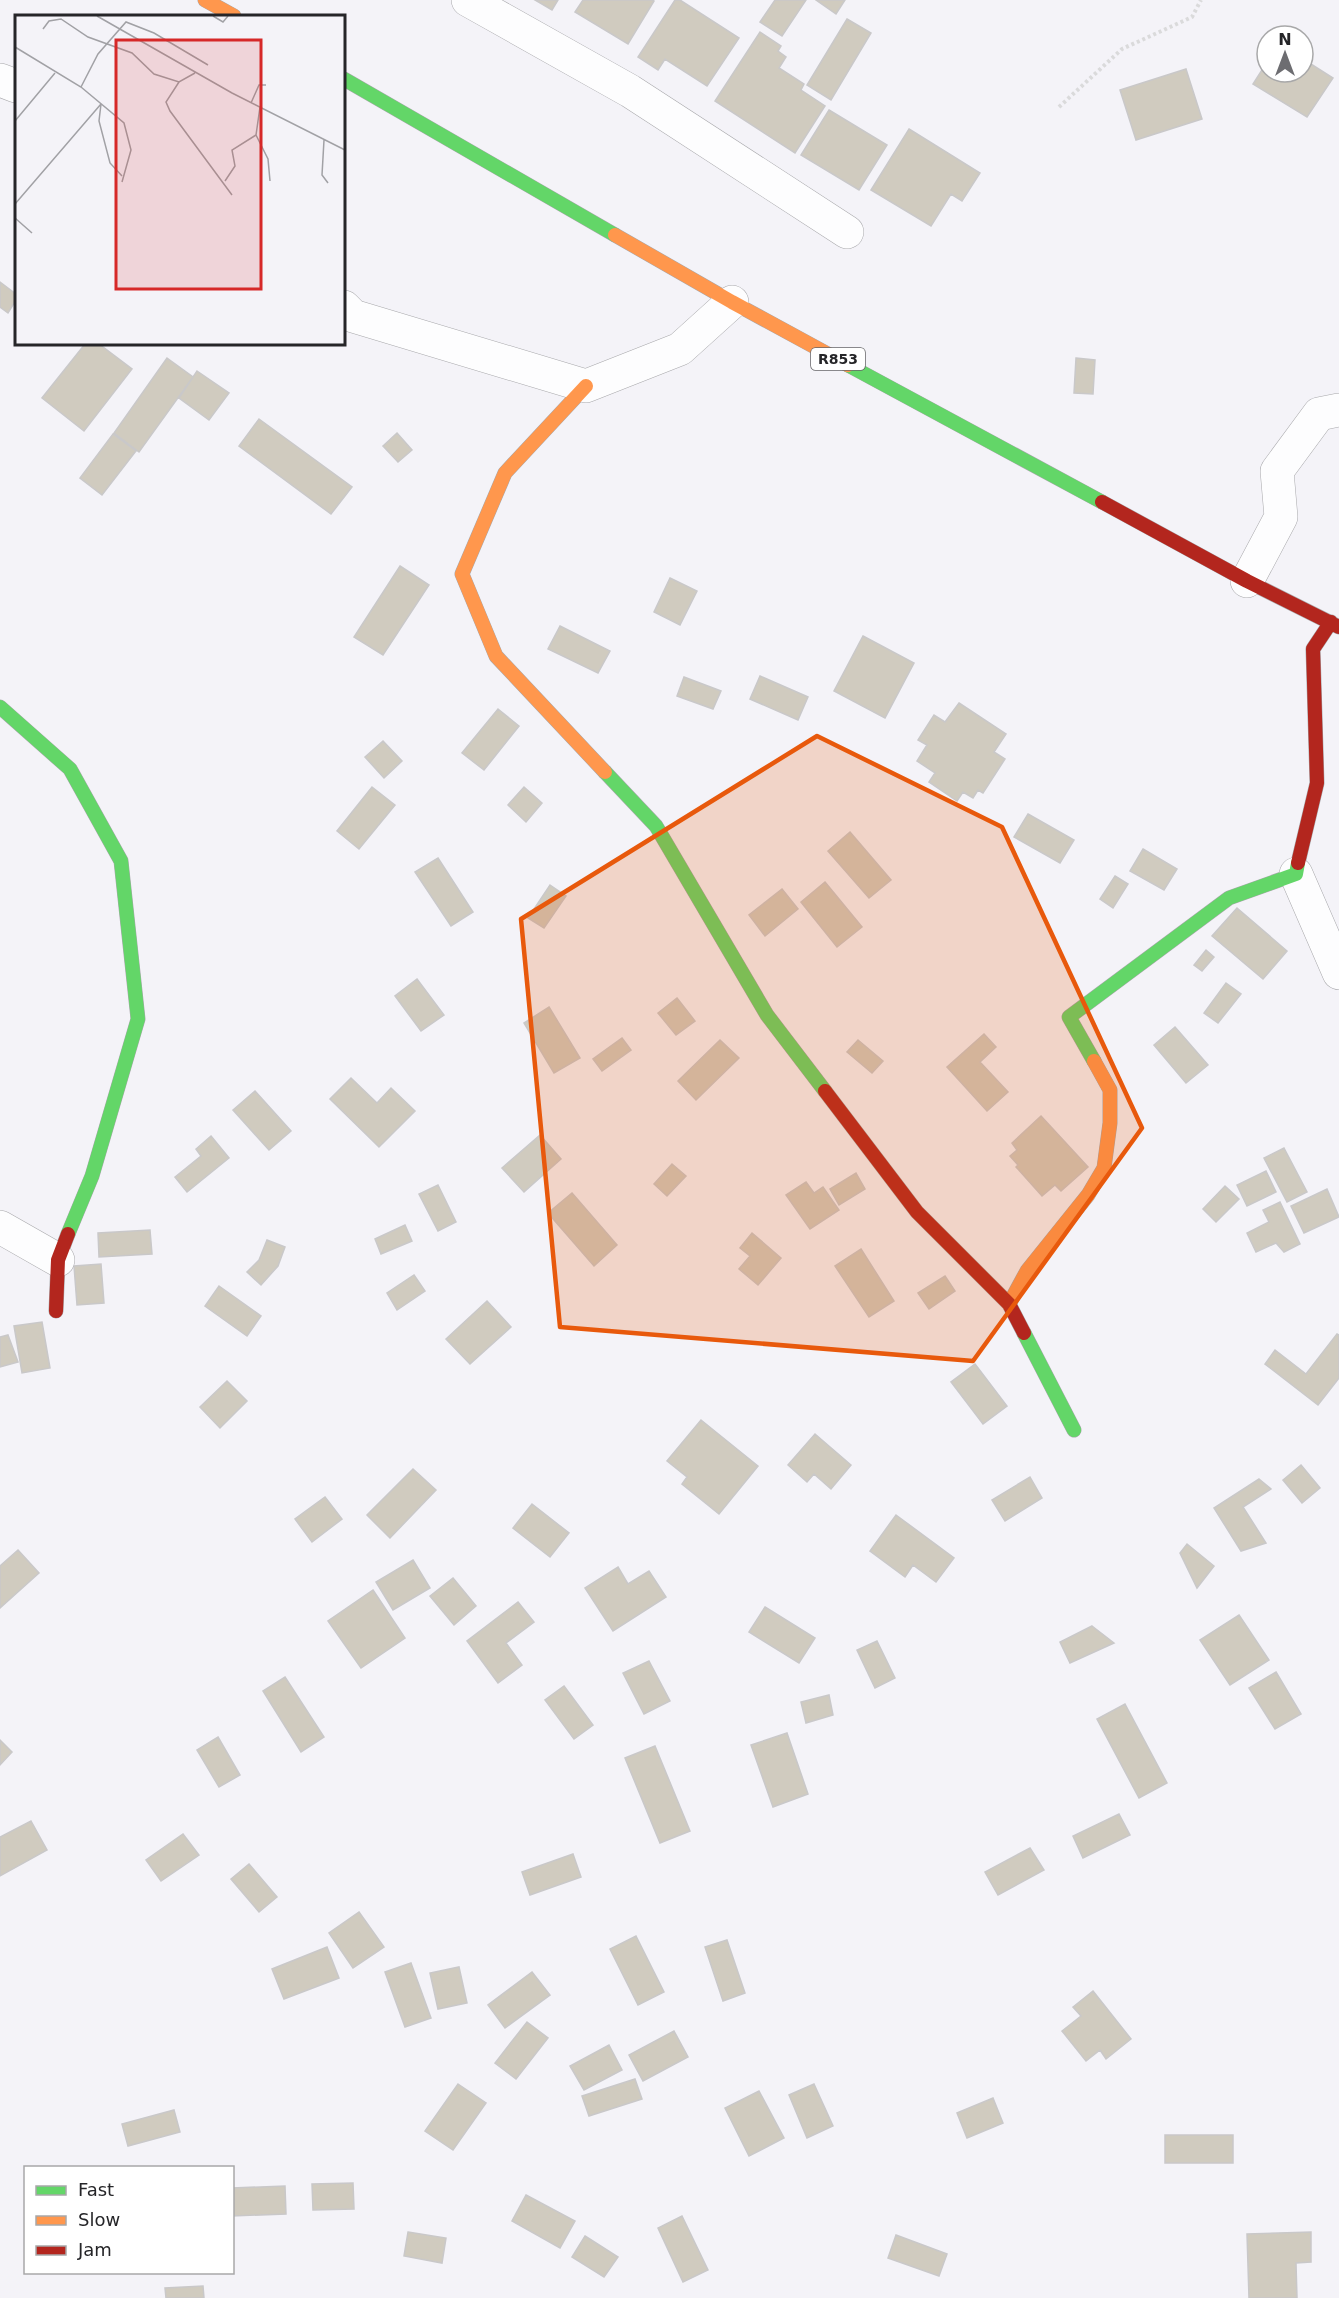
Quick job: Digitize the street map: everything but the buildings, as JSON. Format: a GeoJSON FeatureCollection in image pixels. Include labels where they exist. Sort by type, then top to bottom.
{"type":"FeatureCollection","features":[{"type":"Feature","properties":{"kind":"street"},"geometry":{"type":"LineString","coordinates":[[205,0],[232,15]]}},
{"type":"Feature","properties":{"kind":"street"},"geometry":{"type":"LineString","coordinates":[[468,0],[630,91],[847,232]]}},
{"type":"Feature","properties":{"kind":"street"},"geometry":{"type":"LineString","coordinates":[[0,80],[15,86]]}},
{"type":"Feature","properties":{"kind":"street","name":"R853"},"geometry":{"type":"LineString","coordinates":[[345,80],[732,302],[1247,581],[1335,625]]}},
{"type":"Feature","properties":{"kind":"street"},"geometry":{"type":"LineString","coordinates":[[732,302],[681,349],[586,386],[505,473],[462,574],[496,656],[656,826],[767,1015],[917,1212],[1009,1304],[1074,1430]]}},
{"type":"Feature","properties":{"kind":"street"},"geometry":{"type":"LineString","coordinates":[[345,308],[353,316],[586,386]]}},
{"type":"Feature","properties":{"kind":"street"},"geometry":{"type":"LineString","coordinates":[[1247,581],[1281,517],[1277,471],[1319,414],[1339,410]]}},
{"type":"Feature","properties":{"kind":"street"},"geometry":{"type":"LineString","coordinates":[[1335,625],[1313,649],[1317,783],[1296,874],[1339,973]]}},
{"type":"Feature","properties":{"kind":"street"},"geometry":{"type":"LineString","coordinates":[[0,707],[70,769],[121,861],[138,1019],[92,1176],[58,1260],[56,1311]]}},
{"type":"Feature","properties":{"kind":"street"},"geometry":{"type":"LineString","coordinates":[[1009,1304],[1027,1271],[1088,1196],[1104,1168],[1110,1123],[1110,1090],[1069,1017],[1229,898],[1296,874]]}},
{"type":"Feature","properties":{"kind":"street"},"geometry":{"type":"LineString","coordinates":[[0,1227],[58,1260]]}},
{"type":"Feature","properties":{"kind":"path"},"geometry":{"type":"LineString","coordinates":[[1059,107],[1122,49],[1192,17],[1201,0]]}},
{"type":"Feature","properties":{"kind":"highlighted area"},"geometry":{"type":"Polygon","coordinates":[[[817,736],[1002,827],[1142,1128],[973,1361],[560,1327],[521,919],[817,736]]]}},
{"type":"Feature","properties":{"kind":"traffic: fast"},"geometry":{"type":"LineString","coordinates":[[345,80],[615,235]]}},
{"type":"Feature","properties":{"kind":"traffic: fast"},"geometry":{"type":"LineString","coordinates":[[848,365],[1102,502]]}},
{"type":"Feature","properties":{"kind":"traffic: fast"},"geometry":{"type":"LineString","coordinates":[[0,707],[70,769],[121,861],[138,1019],[92,1176],[68,1234]]}},
{"type":"Feature","properties":{"kind":"traffic: fast"},"geometry":{"type":"LineString","coordinates":[[605,772],[656,826],[767,1015],[825,1091]]}},
{"type":"Feature","properties":{"kind":"traffic: fast"},"geometry":{"type":"LineString","coordinates":[[1094,1061],[1069,1017],[1229,898],[1296,874],[1298,863]]}},
{"type":"Feature","properties":{"kind":"traffic: fast"},"geometry":{"type":"LineString","coordinates":[[1024,1333],[1074,1430]]}},
{"type":"Feature","properties":{"kind":"traffic: slow"},"geometry":{"type":"LineString","coordinates":[[205,0],[232,15]]}},
{"type":"Feature","properties":{"kind":"traffic: slow"},"geometry":{"type":"LineString","coordinates":[[615,235],[848,365]]}},
{"type":"Feature","properties":{"kind":"traffic: slow"},"geometry":{"type":"LineString","coordinates":[[586,386],[505,473],[462,574],[496,656],[605,772]]}},
{"type":"Feature","properties":{"kind":"traffic: slow"},"geometry":{"type":"LineString","coordinates":[[1009,1304],[1027,1271],[1088,1195],[1104,1168],[1110,1123],[1110,1090],[1094,1061]]}},
{"type":"Feature","properties":{"kind":"traffic: jam"},"geometry":{"type":"LineString","coordinates":[[1102,502],[1247,581],[1339,627]]}},
{"type":"Feature","properties":{"kind":"traffic: jam"},"geometry":{"type":"LineString","coordinates":[[1298,863],[1317,783],[1313,649],[1331,622]]}},
{"type":"Feature","properties":{"kind":"traffic: jam"},"geometry":{"type":"LineString","coordinates":[[825,1091],[917,1212],[1009,1304],[1024,1333]]}},
{"type":"Feature","properties":{"kind":"traffic: jam"},"geometry":{"type":"LineString","coordinates":[[56,1311],[58,1260],[68,1234]]}}]}
